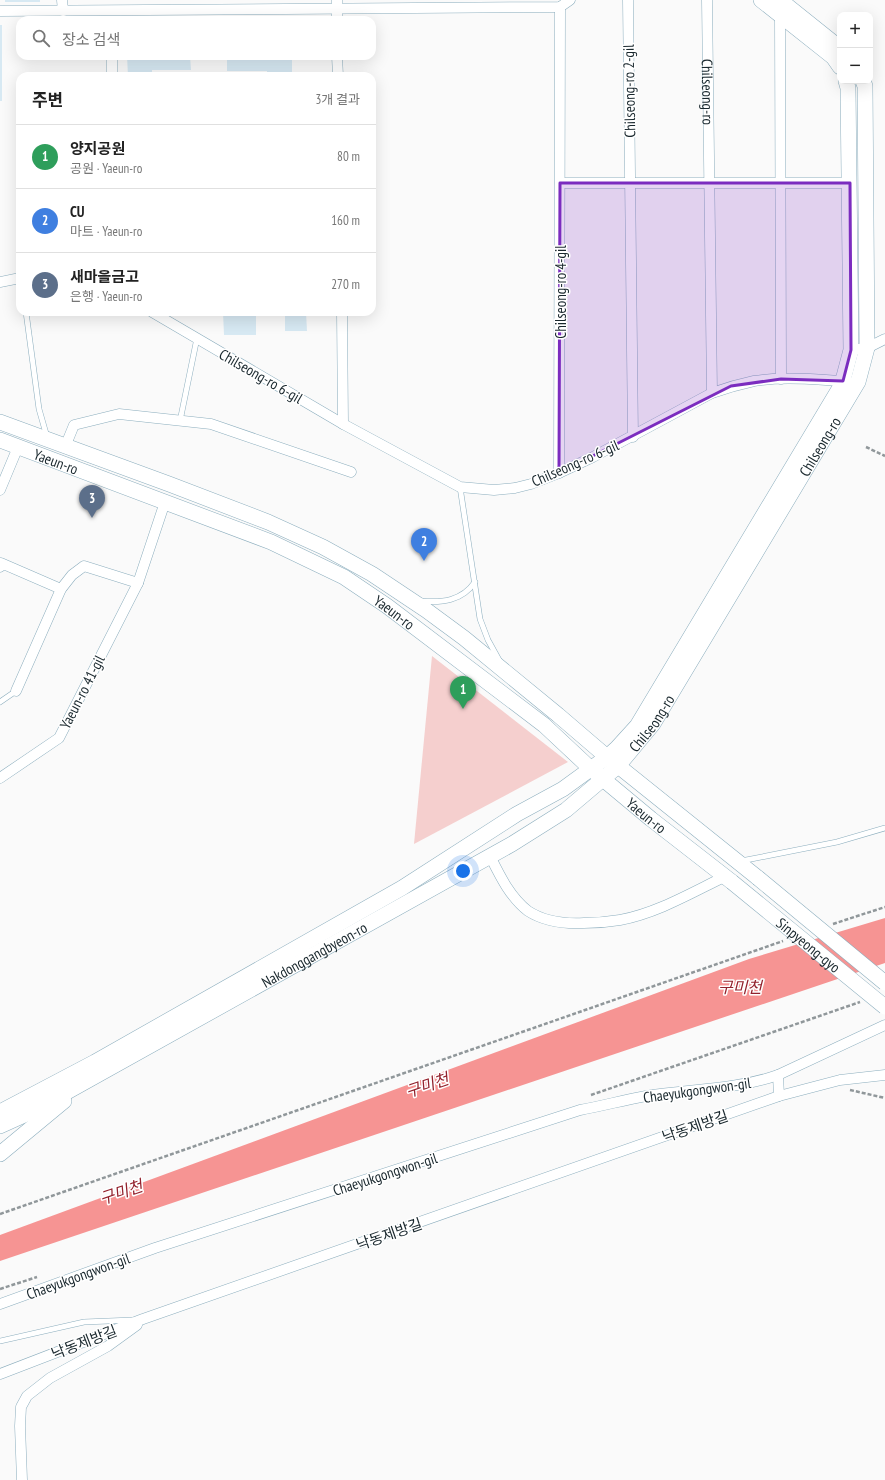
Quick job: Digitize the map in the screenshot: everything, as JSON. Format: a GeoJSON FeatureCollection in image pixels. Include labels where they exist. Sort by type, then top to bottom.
{"type":"FeatureCollection","features":[{"type":"Feature","properties":{"kind":"street"},"geometry":{"type":"LineString","coordinates":[[62,0],[62,11]]}},
{"type":"Feature","properties":{"kind":"street"},"geometry":{"type":"LineString","coordinates":[[0,12],[62,11],[112,15],[337,4],[465,4],[560,7],[570,0]]}},
{"type":"Feature","properties":{"kind":"street","name":"Chilseong-ro 2-gil"},"geometry":{"type":"LineString","coordinates":[[628,0],[631,183]]}},
{"type":"Feature","properties":{"kind":"street","name":"Chilseong-ro"},"geometry":{"type":"LineString","coordinates":[[707,0],[709,183]]}},
{"type":"Feature","properties":{"kind":"street"},"geometry":{"type":"LineString","coordinates":[[761,0],[780,7],[837,46]]}},
{"type":"Feature","properties":{"kind":"street"},"geometry":{"type":"LineString","coordinates":[[337,4],[337,16]]}},
{"type":"Feature","properties":{"kind":"street"},"geometry":{"type":"LineString","coordinates":[[560,7],[560,183],[850,183]]}},
{"type":"Feature","properties":{"kind":"street"},"geometry":{"type":"LineString","coordinates":[[780,7],[833,57],[837,63]]}},
{"type":"Feature","properties":{"kind":"street"},"geometry":{"type":"LineString","coordinates":[[780,7],[781,379]]}},
{"type":"Feature","properties":{"kind":"street"},"geometry":{"type":"LineString","coordinates":[[112,60],[112,72]]}},
{"type":"Feature","properties":{"kind":"street"},"geometry":{"type":"LineString","coordinates":[[337,60],[338,72]]}},
{"type":"Feature","properties":{"kind":"street","name":"Chilseong-ro"},"geometry":{"type":"LineString","coordinates":[[613,762],[617,748],[636,726],[843,381],[851,350],[850,183],[847,84]]}},
{"type":"Feature","properties":{"kind":"street","name":"Chilseong-ro"},"geometry":{"type":"LineString","coordinates":[[613,762],[653,724],[858,382],[867,348],[864,84]]}},
{"type":"Feature","properties":{"kind":"street","name":"Chilseong-ro 4-gil"},"geometry":{"type":"LineString","coordinates":[[559,473],[560,183]]}},
{"type":"Feature","properties":{"kind":"street"},"geometry":{"type":"LineString","coordinates":[[631,183],[633,437]]}},
{"type":"Feature","properties":{"kind":"street"},"geometry":{"type":"LineString","coordinates":[[709,183],[712,393]]}},
{"type":"Feature","properties":{"kind":"street"},"geometry":{"type":"LineString","coordinates":[[0,282],[16,279]]}},
{"type":"Feature","properties":{"kind":"street","name":"Chilseong-ro 6-gil"},"geometry":{"type":"LineString","coordinates":[[159,316],[343,424],[460,487],[494,490],[515,488],[531,484],[559,473],[633,437],[712,393],[731,386],[756,381],[781,379],[858,382]]}},
{"type":"Feature","properties":{"kind":"street"},"geometry":{"type":"LineString","coordinates":[[342,316],[343,424]]}},
{"type":"Feature","properties":{"kind":"street"},"geometry":{"type":"LineString","coordinates":[[851,350],[867,348],[885,340]]}},
{"type":"Feature","properties":{"kind":"street","name":"Yaeun-ro"},"geometry":{"type":"LineString","coordinates":[[66,447],[74,426],[119,414],[211,424],[351,472]]}},
{"type":"Feature","properties":{"kind":"street","name":"Yaeun-ro"},"geometry":{"type":"LineString","coordinates":[[0,422],[268,522],[323,547],[372,574],[413,600],[464,638],[613,762],[758,878]]}},
{"type":"Feature","properties":{"kind":"street","name":"Yaeun-ro"},"geometry":{"type":"LineString","coordinates":[[0,440],[271,542],[344,577],[387,606],[544,725],[591,768],[728,879]]}},
{"type":"Feature","properties":{"kind":"street"},"geometry":{"type":"LineString","coordinates":[[0,490],[18,446]]}},
{"type":"Feature","properties":{"kind":"street","name":"Yaeun-ro 41-gil"},"geometry":{"type":"LineString","coordinates":[[0,778],[59,738],[138,583],[165,502]]}},
{"type":"Feature","properties":{"kind":"street"},"geometry":{"type":"LineString","coordinates":[[0,567],[1,563],[61,589]]}},
{"type":"Feature","properties":{"kind":"street"},"geometry":{"type":"LineString","coordinates":[[16,691],[61,589],[72,575],[84,566],[138,583]]}},
{"type":"Feature","properties":{"kind":"street","name":"Nakdonggangbyeon-ro"},"geometry":{"type":"LineString","coordinates":[[0,1115],[395,892],[511,818],[563,789],[591,768],[613,762]]}},
{"type":"Feature","properties":{"kind":"street","name":"Nakdonggangbyeon-ro"},"geometry":{"type":"LineString","coordinates":[[0,1115],[31,1112],[490,856],[566,810],[613,762]]}},
{"type":"Feature","properties":{"kind":"street"},"geometry":{"type":"LineString","coordinates":[[490,856],[506,887],[528,911],[544,918],[568,924],[619,920],[637,916],[667,906],[728,879]]}},
{"type":"Feature","properties":{"kind":"street","name":"Sinpyeong-gyo"},"geometry":{"type":"LineString","coordinates":[[758,878],[885,983]]}},
{"type":"Feature","properties":{"kind":"street","name":"Sinpyeong-gyo"},"geometry":{"type":"LineString","coordinates":[[728,879],[885,1007]]}},
{"type":"Feature","properties":{"kind":"street","name":"Chaeyukgongwon-gil"},"geometry":{"type":"LineString","coordinates":[[0,1304],[155,1248],[580,1110],[646,1096],[736,1086],[778,1076],[885,1025]]}},
{"type":"Feature","properties":{"kind":"street"},"geometry":{"type":"LineString","coordinates":[[0,1154],[98,1075]]}},
{"type":"Feature","properties":{"kind":"street","name":"낙동제방길"},"geometry":{"type":"LineString","coordinates":[[0,1374],[143,1319],[779,1096],[840,1080],[885,1075]]}},
{"type":"Feature","properties":{"kind":"street"},"geometry":{"type":"LineString","coordinates":[[778,1076],[779,1096]]}},
{"type":"Feature","properties":{"kind":"street"},"geometry":{"type":"LineString","coordinates":[[22,1480],[20,1426],[21,1407],[27,1396],[50,1378],[108,1346],[143,1319]]}},
{"type":"Feature","properties":{"kind":"lane","name":"Yaeun-ro"},"geometry":{"type":"LineString","coordinates":[[27,316],[39,409],[48,441]]}},
{"type":"Feature","properties":{"kind":"lane"},"geometry":{"type":"LineString","coordinates":[[180,421],[198,338]]}},
{"type":"Feature","properties":{"kind":"lane"},"geometry":{"type":"LineString","coordinates":[[460,487],[480,619],[488,640],[505,671]]}},
{"type":"Feature","properties":{"kind":"lane"},"geometry":{"type":"LineString","coordinates":[[413,600],[444,602],[459,597],[470,590],[475,582]]}},
{"type":"Feature","properties":{"kind":"lane"},"geometry":{"type":"LineString","coordinates":[[0,702],[16,691]]}},
{"type":"Feature","properties":{"kind":"lane"},"geometry":{"type":"LineString","coordinates":[[738,861],[837,842],[885,828]]}},
{"type":"Feature","properties":{"kind":"lane"},"geometry":{"type":"LineString","coordinates":[[0,1341],[84,1322],[143,1319]]}},
{"type":"Feature","properties":{"kind":"path"},"geometry":{"type":"LineString","coordinates":[[866,447],[885,456]]}},
{"type":"Feature","properties":{"kind":"path"},"geometry":{"type":"LineString","coordinates":[[826,926],[885,907]]}},
{"type":"Feature","properties":{"kind":"path"},"geometry":{"type":"LineString","coordinates":[[0,1214],[790,939]]}},
{"type":"Feature","properties":{"kind":"path"},"geometry":{"type":"LineString","coordinates":[[584,1098],[862,1002]]}},
{"type":"Feature","properties":{"kind":"path"},"geometry":{"type":"LineString","coordinates":[[840,1080],[851,1091],[885,1098]]}},
{"type":"Feature","properties":{"kind":"highlighted area"},"geometry":{"type":"Polygon","coordinates":[[[560,183],[850,183],[851,350],[843,381],[781,379],[731,386],[559,473],[560,183]]]}},
{"type":"Feature","properties":{"kind":"shaded area"},"geometry":{"type":"Polygon","coordinates":[[[432,656],[568,762],[414,844],[432,656]]]}},
{"type":"Feature","properties":{"kind":"water","name":"구미천"},"geometry":{"type":"Polygon","coordinates":[[[885,918],[885,963],[0,1261],[0,1235],[749,959],[885,918]]]}},
{"type":"Feature","properties":{"kind":"building"},"geometry":{"type":"Polygon","coordinates":[[[5,0],[40,0],[40,2],[5,2],[5,0]]]}},
{"type":"Feature","properties":{"kind":"building"},"geometry":{"type":"Polygon","coordinates":[[[0,25],[2,25],[2,101],[0,101],[0,25]]]}},
{"type":"Feature","properties":{"kind":"building"},"geometry":{"type":"Polygon","coordinates":[[[127,60],[190,60],[191,70],[152,70],[152,72],[128,72],[127,60]]]}},
{"type":"Feature","properties":{"kind":"building"},"geometry":{"type":"Polygon","coordinates":[[[227,60],[292,60],[292,72],[227,71],[227,60]]]}},
{"type":"Feature","properties":{"kind":"building"},"geometry":{"type":"Polygon","coordinates":[[[223,316],[256,316],[256,335],[224,335],[223,316]]]}},
{"type":"Feature","properties":{"kind":"building"},"geometry":{"type":"Polygon","coordinates":[[[285,316],[306,316],[307,331],[285,331],[285,316]]]}},
{"type":"Feature","properties":{"kind":"place","name":"새마을금고"},"geometry":{"type":"Point","coordinates":[92,518]}},
{"type":"Feature","properties":{"kind":"place","name":"CU"},"geometry":{"type":"Point","coordinates":[424,561]}},
{"type":"Feature","properties":{"kind":"place","name":"양지공원"},"geometry":{"type":"Point","coordinates":[463,709]}}]}
